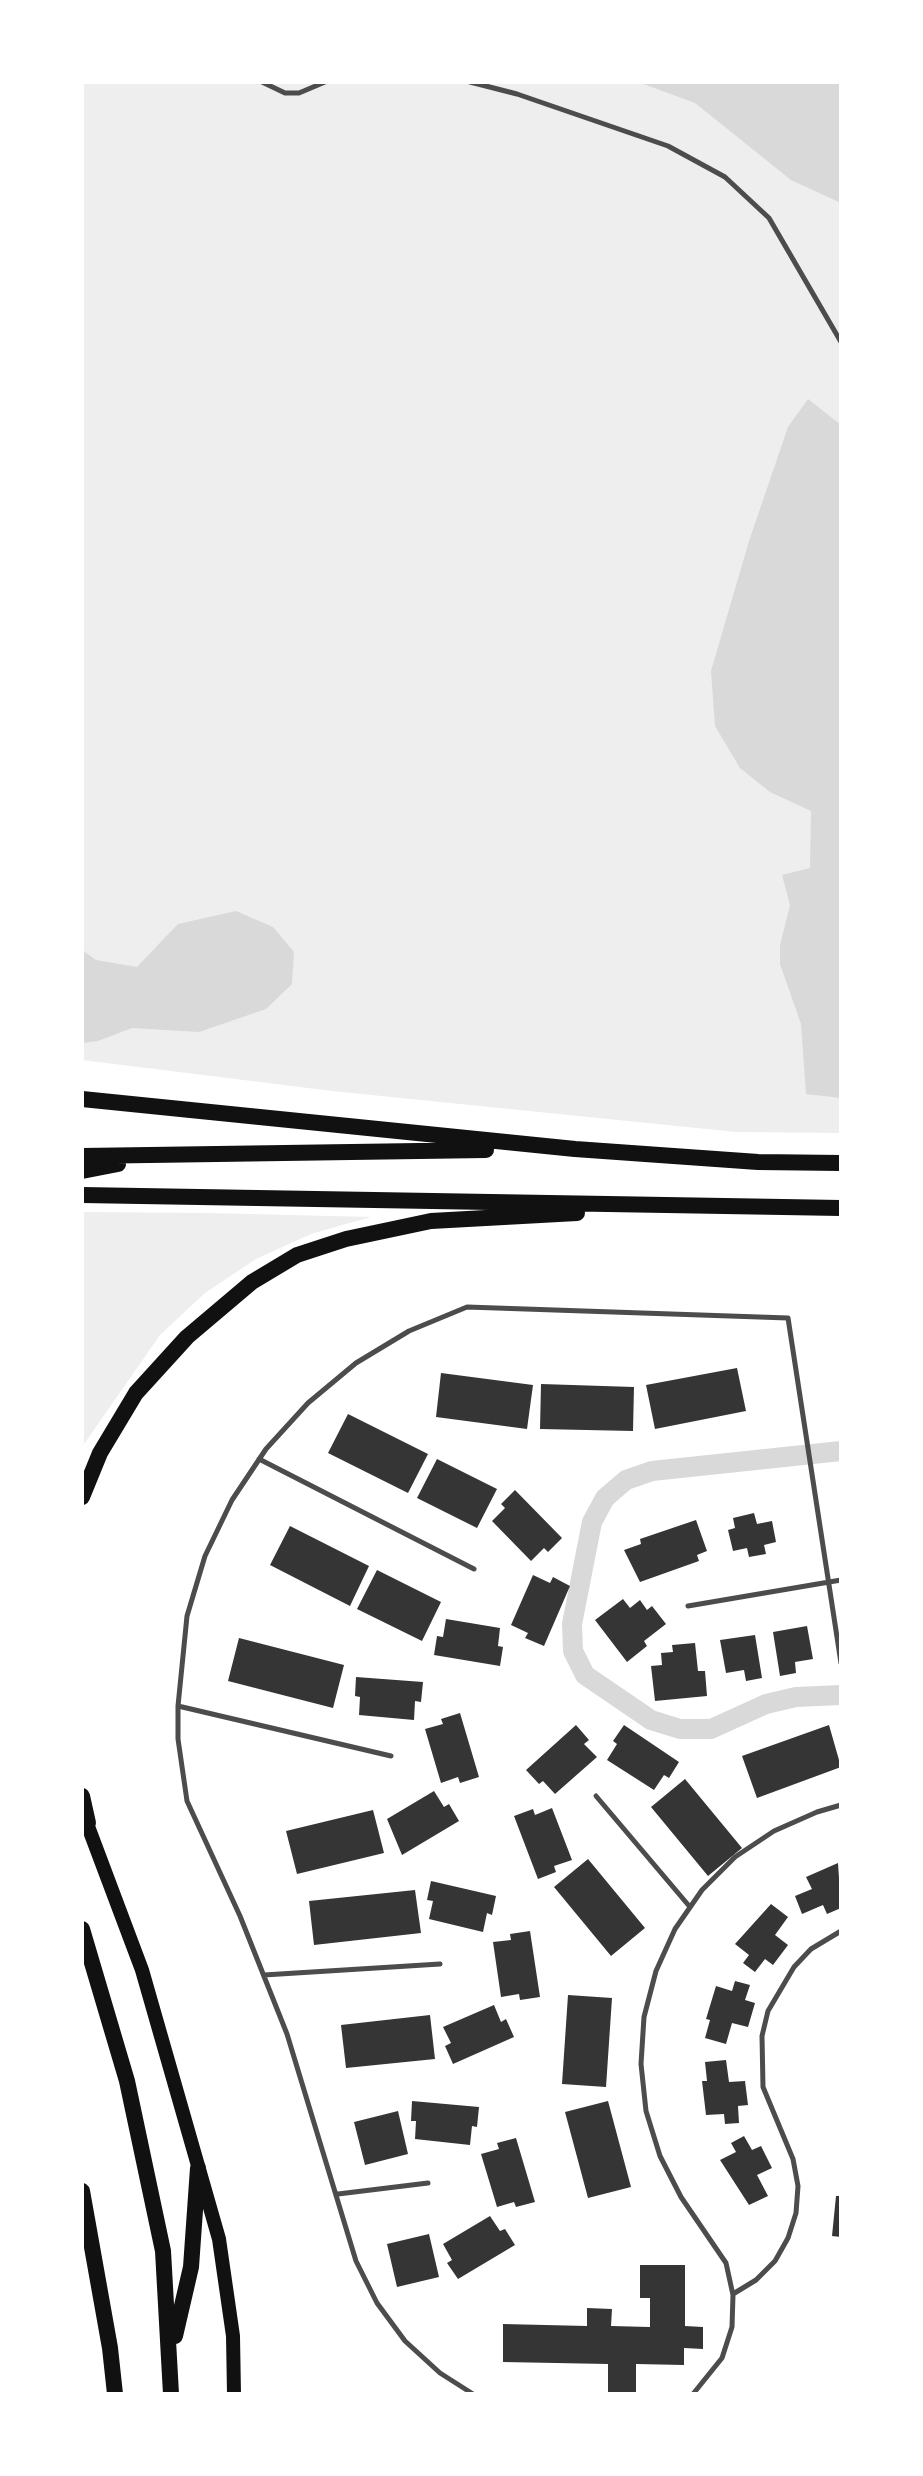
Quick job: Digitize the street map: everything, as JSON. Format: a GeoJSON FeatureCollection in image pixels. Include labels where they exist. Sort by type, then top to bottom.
{"type":"FeatureCollection","features":[{"type":"Feature","properties":{"kind":"highway"},"geometry":{"type":"LineString","coordinates":[[82,1099],[575,1149],[758,1162],[841,1163]]}},
{"type":"Feature","properties":{"kind":"highway"},"geometry":{"type":"LineString","coordinates":[[82,1156],[575,1149]]}},
{"type":"Feature","properties":{"kind":"highway"},"geometry":{"type":"LineString","coordinates":[[82,1171],[203,1155]]}},
{"type":"Feature","properties":{"kind":"highway"},"geometry":{"type":"LineString","coordinates":[[82,1195],[841,1208]]}},
{"type":"Feature","properties":{"kind":"highway"},"geometry":{"type":"LineString","coordinates":[[82,1497],[100,1453],[136,1393],[198,1328],[252,1282],[297,1255],[346,1239],[431,1221],[714,1207]]}},
{"type":"Feature","properties":{"kind":"highway"},"geometry":{"type":"LineString","coordinates":[[82,1796],[85,1817]]}},
{"type":"Feature","properties":{"kind":"highway"},"geometry":{"type":"LineString","coordinates":[[82,1929],[127,2081],[160,2235],[171,2394]]}},
{"type":"Feature","properties":{"kind":"highway"},"geometry":{"type":"LineString","coordinates":[[170,2354],[191,2267],[198,2168]]}},
{"type":"Feature","properties":{"kind":"highway"},"geometry":{"type":"LineString","coordinates":[[82,2191],[110,2348],[115,2394]]}},
{"type":"Feature","properties":{"kind":"main road"},"geometry":{"type":"LineString","coordinates":[[85,1817],[142,1970],[219,2239],[233,2336],[234,2394]]}},
{"type":"Feature","properties":{"kind":"lane"},"geometry":{"type":"LineString","coordinates":[[262,82],[285,93],[299,93],[325,82]]}},
{"type":"Feature","properties":{"kind":"lane"},"geometry":{"type":"LineString","coordinates":[[470,82],[517,94],[668,146],[725,177],[769,218],[841,342]]}},
{"type":"Feature","properties":{"kind":"lane"},"geometry":{"type":"LineString","coordinates":[[473,2394],[440,2373],[405,2341],[377,2303],[356,2261],[307,2094],[264,1975],[187,1801],[178,1739],[178,1677],[187,1616],[205,1556],[232,1500],[259,1459],[308,1403],[356,1363],[409,1331],[467,1307],[788,1318],[841,1663]]}},
{"type":"Feature","properties":{"kind":"lane"},"geometry":{"type":"LineString","coordinates":[[259,1459],[474,1569]]}},
{"type":"Feature","properties":{"kind":"lane"},"geometry":{"type":"LineString","coordinates":[[688,1606],[841,1580]]}},
{"type":"Feature","properties":{"kind":"lane"},"geometry":{"type":"LineString","coordinates":[[178,1706],[391,1756]]}},
{"type":"Feature","properties":{"kind":"lane"},"geometry":{"type":"LineString","coordinates":[[596,1796],[690,1907]]}},
{"type":"Feature","properties":{"kind":"lane"},"geometry":{"type":"LineString","coordinates":[[693,2394],[722,2358],[732,2327],[733,2295],[726,2263],[681,2197],[660,2156],[646,2111],[641,2064],[644,2017],[656,1971],[675,1929],[690,1907],[735,1857],[774,1831],[841,1805]]}},
{"type":"Feature","properties":{"kind":"lane"},"geometry":{"type":"LineString","coordinates":[[733,2295],[756,2280],[775,2261],[788,2238],[796,2213],[798,2186],[793,2159],[763,2087],[762,2036],[768,2011],[794,1967],[811,1949],[841,1931]]}},
{"type":"Feature","properties":{"kind":"lane"},"geometry":{"type":"LineString","coordinates":[[264,1975],[440,1964]]}},
{"type":"Feature","properties":{"kind":"lane"},"geometry":{"type":"LineString","coordinates":[[338,2194],[428,2183]]}},
{"type":"Feature","properties":{"kind":"shaded area"},"geometry":{"type":"Polygon","coordinates":[[[82,82],[841,82],[841,1133],[736,1132],[332,1091],[82,1060],[82,82]]]}},
{"type":"Feature","properties":{"kind":"shaded area"},"geometry":{"type":"Polygon","coordinates":[[[638,82],[841,82],[841,203],[791,180],[695,103],[638,82]]]}},
{"type":"Feature","properties":{"kind":"shaded area"},"geometry":{"type":"Polygon","coordinates":[[[808,399],[841,425],[841,1098],[806,1094],[801,1024],[780,964],[780,945],[790,905],[782,875],[810,868],[811,811],[770,792],[740,768],[715,726],[711,671],[749,541],[788,427],[808,399]]]}},
{"type":"Feature","properties":{"kind":"shaded area"},"geometry":{"type":"Polygon","coordinates":[[[236,911],[273,927],[294,952],[292,984],[266,1009],[199,1032],[132,1028],[98,1041],[82,1043],[82,950],[96,960],[137,967],[178,924],[236,911]]]}},
{"type":"Feature","properties":{"kind":"shaded area"},"geometry":{"type":"Polygon","coordinates":[[[82,1212],[371,1217],[311,1234],[256,1259],[205,1293],[160,1335],[82,1447],[82,1212]]]}},
{"type":"Feature","properties":{"kind":"building"},"geometry":{"type":"Polygon","coordinates":[[[737,1368],[746,1411],[655,1429],[646,1385],[737,1368]]]}},
{"type":"Feature","properties":{"kind":"building"},"geometry":{"type":"Polygon","coordinates":[[[441,1373],[533,1385],[527,1429],[436,1417],[441,1373]]]}},
{"type":"Feature","properties":{"kind":"building"},"geometry":{"type":"Polygon","coordinates":[[[541,1384],[634,1387],[633,1431],[540,1429],[541,1384]]]}},
{"type":"Feature","properties":{"kind":"building"},"geometry":{"type":"Polygon","coordinates":[[[348,1414],[428,1454],[408,1493],[328,1453],[348,1414]]]}},
{"type":"Feature","properties":{"kind":"building"},"geometry":{"type":"Polygon","coordinates":[[[437,1459],[497,1489],[477,1528],[417,1498],[437,1459]]]}},
{"type":"Feature","properties":{"kind":"building"},"geometry":{"type":"Polygon","coordinates":[[[515,1490],[562,1538],[548,1552],[544,1548],[531,1561],[492,1521],[505,1508],[501,1504],[515,1490]]]}},
{"type":"Feature","properties":{"kind":"building"},"geometry":{"type":"Polygon","coordinates":[[[754,1513],[757,1524],[772,1521],[776,1542],[764,1545],[766,1554],[749,1557],[747,1548],[733,1551],[728,1530],[735,1528],[733,1518],[754,1513]]]}},
{"type":"Feature","properties":{"kind":"building"},"geometry":{"type":"Polygon","coordinates":[[[696,1520],[707,1551],[697,1555],[699,1561],[640,1582],[624,1550],[641,1544],[640,1539],[696,1520]]]}},
{"type":"Feature","properties":{"kind":"building"},"geometry":{"type":"Polygon","coordinates":[[[290,1526],[369,1566],[350,1606],[270,1565],[290,1526]]]}},
{"type":"Feature","properties":{"kind":"building"},"geometry":{"type":"Polygon","coordinates":[[[377,1570],[441,1602],[422,1641],[357,1609],[377,1570]]]}},
{"type":"Feature","properties":{"kind":"building"},"geometry":{"type":"Polygon","coordinates":[[[533,1575],[550,1583],[553,1577],[570,1586],[544,1646],[525,1638],[528,1633],[511,1625],[533,1575]]]}},
{"type":"Feature","properties":{"kind":"building"},"geometry":{"type":"Polygon","coordinates":[[[623,1599],[630,1608],[640,1600],[647,1610],[652,1606],[666,1624],[644,1641],[647,1646],[627,1662],[595,1620],[623,1599]]]}},
{"type":"Feature","properties":{"kind":"building"},"geometry":{"type":"Polygon","coordinates":[[[446,1619],[500,1628],[498,1646],[503,1647],[500,1666],[434,1655],[437,1636],[443,1637],[446,1619]]]}},
{"type":"Feature","properties":{"kind":"building"},"geometry":{"type":"Polygon","coordinates":[[[807,1626],[813,1659],[795,1662],[796,1673],[780,1676],[773,1632],[807,1626]]]}},
{"type":"Feature","properties":{"kind":"building"},"geometry":{"type":"Polygon","coordinates":[[[755,1635],[762,1678],[746,1681],[744,1670],[726,1673],[720,1640],[755,1635]]]}},
{"type":"Feature","properties":{"kind":"building"},"geometry":{"type":"Polygon","coordinates":[[[239,1638],[344,1665],[333,1708],[228,1681],[239,1638]]]}},
{"type":"Feature","properties":{"kind":"building"},"geometry":{"type":"Polygon","coordinates":[[[695,1643],[698,1671],[705,1671],[707,1696],[655,1701],[651,1666],[662,1665],[661,1653],[673,1652],[672,1645],[695,1643]]]}},
{"type":"Feature","properties":{"kind":"building"},"geometry":{"type":"Polygon","coordinates":[[[356,1677],[423,1682],[421,1702],[415,1701],[414,1720],[359,1715],[360,1697],[355,1696],[356,1677]]]}},
{"type":"Feature","properties":{"kind":"building"},"geometry":{"type":"Polygon","coordinates":[[[460,1713],[479,1777],[460,1783],[458,1777],[441,1783],[425,1729],[443,1724],[441,1719],[460,1713]]]}},
{"type":"Feature","properties":{"kind":"building"},"geometry":{"type":"Polygon","coordinates":[[[576,1725],[589,1740],[584,1744],[597,1757],[555,1794],[543,1781],[539,1784],[526,1770],[576,1725]]]}},
{"type":"Feature","properties":{"kind":"building"},"geometry":{"type":"Polygon","coordinates":[[[624,1725],[679,1762],[669,1778],[664,1775],[654,1790],[607,1760],[617,1744],[613,1741],[624,1725]]]}},
{"type":"Feature","properties":{"kind":"building"},"geometry":{"type":"Polygon","coordinates":[[[829,1725],[841,1767],[757,1798],[742,1756],[829,1725]]]}},
{"type":"Feature","properties":{"kind":"building"},"geometry":{"type":"Polygon","coordinates":[[[685,1779],[742,1848],[708,1876],[651,1807],[685,1779]]]}},
{"type":"Feature","properties":{"kind":"building"},"geometry":{"type":"Polygon","coordinates":[[[434,1791],[444,1807],[449,1804],[459,1821],[402,1855],[387,1819],[434,1791]]]}},
{"type":"Feature","properties":{"kind":"building"},"geometry":{"type":"Polygon","coordinates":[[[552,1808],[572,1860],[554,1866],[556,1872],[538,1879],[514,1816],[533,1809],[535,1815],[552,1808]]]}},
{"type":"Feature","properties":{"kind":"building"},"geometry":{"type":"Polygon","coordinates":[[[373,1810],[384,1853],[297,1874],[286,1831],[373,1810]]]}},
{"type":"Feature","properties":{"kind":"building"},"geometry":{"type":"Polygon","coordinates":[[[588,1859],[645,1928],[611,1956],[554,1887],[588,1859]]]}},
{"type":"Feature","properties":{"kind":"building"},"geometry":{"type":"Polygon","coordinates":[[[838,1863],[841,1908],[827,1914],[823,1905],[802,1914],[795,1896],[812,1889],[806,1877],[838,1863]]]}},
{"type":"Feature","properties":{"kind":"building"},"geometry":{"type":"Polygon","coordinates":[[[431,1881],[496,1896],[492,1915],[487,1913],[483,1932],[429,1919],[433,1901],[427,1900],[431,1881]]]}},
{"type":"Feature","properties":{"kind":"building"},"geometry":{"type":"Polygon","coordinates":[[[415,1890],[421,1933],[314,1945],[309,1901],[415,1890]]]}},
{"type":"Feature","properties":{"kind":"building"},"geometry":{"type":"Polygon","coordinates":[[[771,1904],[788,1917],[775,1935],[788,1945],[773,1965],[765,1959],[755,1972],[743,1963],[749,1955],[735,1944],[771,1904]]]}},
{"type":"Feature","properties":{"kind":"building"},"geometry":{"type":"Polygon","coordinates":[[[530,1931],[540,1997],[520,2000],[519,1994],[501,1997],[493,1942],[511,1940],[510,1934],[530,1931]]]}},
{"type":"Feature","properties":{"kind":"building"},"geometry":{"type":"Polygon","coordinates":[[[735,1981],[750,1985],[745,2000],[755,2003],[748,2027],[732,2023],[726,2044],[705,2038],[710,2020],[706,2019],[716,1986],[732,1991],[735,1981]]]}},
{"type":"Feature","properties":{"kind":"building"},"geometry":{"type":"Polygon","coordinates":[[[568,1995],[612,1998],[606,2087],[562,2084],[568,1995]]]}},
{"type":"Feature","properties":{"kind":"building"},"geometry":{"type":"Polygon","coordinates":[[[494,2005],[501,2022],[506,2019],[514,2037],[453,2064],[445,2046],[451,2043],[443,2027],[494,2005]]]}},
{"type":"Feature","properties":{"kind":"building"},"geometry":{"type":"Polygon","coordinates":[[[430,2015],[435,2059],[346,2068],[341,2025],[430,2015]]]}},
{"type":"Feature","properties":{"kind":"building"},"geometry":{"type":"Polygon","coordinates":[[[726,2060],[729,2082],[745,2081],[748,2105],[738,2106],[739,2123],[725,2124],[724,2114],[706,2115],[702,2081],[707,2081],[705,2062],[726,2060]]]}},
{"type":"Feature","properties":{"kind":"building"},"geometry":{"type":"Polygon","coordinates":[[[412,2101],[479,2107],[477,2127],[472,2126],[470,2145],[415,2139],[416,2121],[411,2121],[412,2101]]]}},
{"type":"Feature","properties":{"kind":"building"},"geometry":{"type":"Polygon","coordinates":[[[608,2101],[631,2187],[588,2198],[565,2112],[608,2101]]]}},
{"type":"Feature","properties":{"kind":"building"},"geometry":{"type":"Polygon","coordinates":[[[398,2111],[408,2154],[365,2165],[354,2122],[398,2111]]]}},
{"type":"Feature","properties":{"kind":"building"},"geometry":{"type":"Polygon","coordinates":[[[744,2136],[752,2150],[761,2146],[772,2168],[757,2175],[768,2196],[749,2205],[720,2160],[736,2152],[731,2143],[744,2136]]]}},
{"type":"Feature","properties":{"kind":"building"},"geometry":{"type":"Polygon","coordinates":[[[516,2138],[535,2202],[516,2207],[514,2202],[497,2207],[481,2154],[499,2149],[497,2143],[516,2138]]]}},
{"type":"Feature","properties":{"kind":"building"},"geometry":{"type":"Polygon","coordinates":[[[836,2196],[841,2196],[841,2237],[832,2236],[836,2196]]]}},
{"type":"Feature","properties":{"kind":"building"},"geometry":{"type":"Polygon","coordinates":[[[490,2216],[500,2231],[505,2229],[515,2245],[458,2279],[447,2263],[452,2260],[443,2244],[490,2216]]]}},
{"type":"Feature","properties":{"kind":"building"},"geometry":{"type":"Polygon","coordinates":[[[429,2234],[439,2277],[397,2287],[387,2244],[429,2234]]]}},
{"type":"Feature","properties":{"kind":"building"},"geometry":{"type":"Polygon","coordinates":[[[640,2265],[685,2265],[685,2326],[703,2327],[703,2349],[684,2348],[684,2365],[636,2364],[636,2394],[608,2394],[608,2364],[503,2362],[503,2324],[587,2326],[587,2308],[612,2309],[611,2326],[650,2327],[650,2298],[640,2298],[640,2265]]]}},
{"type":"Feature","properties":{"kind":"waterway"},"geometry":{"type":"LineString","coordinates":[[841,1451],[652,1471],[626,1480],[605,1498],[592,1522],[572,1624],[573,1651],[585,1675],[651,1720],[680,1729],[711,1729],[766,1704],[796,1697],[841,1695]]}}]}
